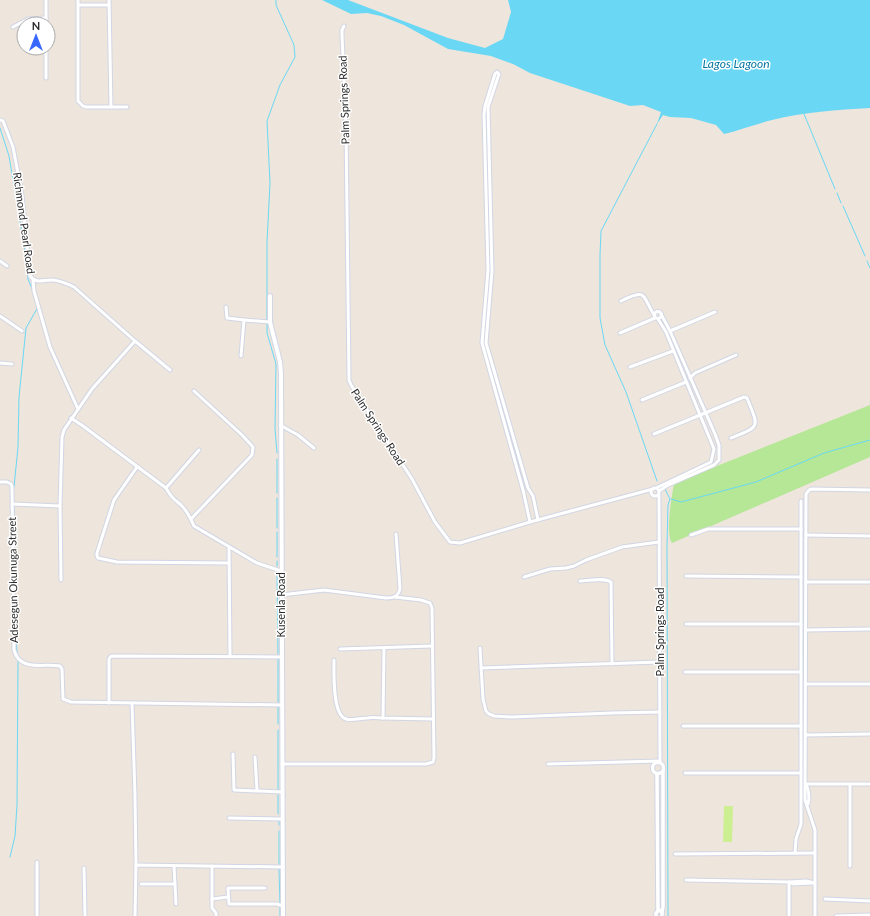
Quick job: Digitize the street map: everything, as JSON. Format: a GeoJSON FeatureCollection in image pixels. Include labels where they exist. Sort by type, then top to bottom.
{"type":"FeatureCollection","features":[{"type":"Feature","properties":{"kind":"main road","name":"Kusenla Road"},"geometry":{"type":"LineString","coordinates":[[270,296],[268,321],[280,365],[280,425],[282,453],[280,503],[283,916]]}},
{"type":"Feature","properties":{"kind":"street"},"geometry":{"type":"LineString","coordinates":[[46,0],[46,16]]}},
{"type":"Feature","properties":{"kind":"street"},"geometry":{"type":"LineString","coordinates":[[78,0],[78,101],[82,106],[86,107],[126,107]]}},
{"type":"Feature","properties":{"kind":"street"},"geometry":{"type":"LineString","coordinates":[[109,0],[111,107]]}},
{"type":"Feature","properties":{"kind":"street"},"geometry":{"type":"LineString","coordinates":[[78,5],[110,5]]}},
{"type":"Feature","properties":{"kind":"street","name":"Palm Springs Road"},"geometry":{"type":"LineString","coordinates":[[344,26],[342,35],[346,126],[348,369],[351,385],[412,479],[435,522],[450,542],[460,543],[530,522],[655,488],[711,462],[714,449],[700,415]]}},
{"type":"Feature","properties":{"kind":"street"},"geometry":{"type":"LineString","coordinates":[[46,56],[46,78]]}},
{"type":"Feature","properties":{"kind":"street"},"geometry":{"type":"LineString","coordinates":[[530,522],[523,490],[482,343],[488,270],[484,114],[487,99],[497,72],[498,74],[488,107],[492,271],[486,343],[528,488],[533,496],[538,520]]}},
{"type":"Feature","properties":{"kind":"street","name":"Richmond Pearl Road"},"geometry":{"type":"LineString","coordinates":[[0,120],[3,121],[14,154],[22,195],[30,276],[37,282],[53,280],[74,287],[170,370]]}},
{"type":"Feature","properties":{"kind":"street"},"geometry":{"type":"LineString","coordinates":[[0,261],[7,266]]}},
{"type":"Feature","properties":{"kind":"street"},"geometry":{"type":"LineString","coordinates":[[33,280],[34,291],[50,347],[78,409]]}},
{"type":"Feature","properties":{"kind":"street"},"geometry":{"type":"LineString","coordinates":[[621,301],[635,294],[641,294],[644,296],[651,310],[666,332],[700,415]]}},
{"type":"Feature","properties":{"kind":"street"},"geometry":{"type":"LineString","coordinates":[[226,307],[227,318],[268,321]]}},
{"type":"Feature","properties":{"kind":"street"},"geometry":{"type":"LineString","coordinates":[[651,310],[661,314],[670,331],[716,434],[719,445],[719,460],[714,465],[668,484],[654,496]]}},
{"type":"Feature","properties":{"kind":"street"},"geometry":{"type":"LineString","coordinates":[[656,317],[657,312]]}},
{"type":"Feature","properties":{"kind":"street"},"geometry":{"type":"LineString","coordinates":[[670,331],[715,312]]}},
{"type":"Feature","properties":{"kind":"street"},"geometry":{"type":"LineString","coordinates":[[620,333],[656,317],[661,317],[661,314]]}},
{"type":"Feature","properties":{"kind":"street"},"geometry":{"type":"LineString","coordinates":[[0,316],[22,331]]}},
{"type":"Feature","properties":{"kind":"street"},"geometry":{"type":"LineString","coordinates":[[241,356],[244,320]]}},
{"type":"Feature","properties":{"kind":"street"},"geometry":{"type":"LineString","coordinates":[[61,580],[60,506],[62,437],[64,430],[92,389],[135,341]]}},
{"type":"Feature","properties":{"kind":"street"},"geometry":{"type":"LineString","coordinates":[[630,367],[673,351]]}},
{"type":"Feature","properties":{"kind":"street"},"geometry":{"type":"LineString","coordinates":[[690,378],[695,373],[736,355]]}},
{"type":"Feature","properties":{"kind":"street"},"geometry":{"type":"LineString","coordinates":[[0,363],[12,364]]}},
{"type":"Feature","properties":{"kind":"street"},"geometry":{"type":"LineString","coordinates":[[642,400],[686,382]]}},
{"type":"Feature","properties":{"kind":"street"},"geometry":{"type":"LineString","coordinates":[[191,519],[252,455],[254,449],[242,435],[194,391]]}},
{"type":"Feature","properties":{"kind":"street"},"geometry":{"type":"LineString","coordinates":[[654,434],[705,412],[744,397],[747,398],[755,418],[755,426],[752,429],[731,438]]}},
{"type":"Feature","properties":{"kind":"street"},"geometry":{"type":"LineString","coordinates":[[72,418],[166,488],[171,497],[182,506],[194,526],[229,548],[257,563],[281,570]]}},
{"type":"Feature","properties":{"kind":"street"},"geometry":{"type":"LineString","coordinates":[[280,425],[298,435],[314,448]]}},
{"type":"Feature","properties":{"kind":"street"},"geometry":{"type":"LineString","coordinates":[[166,488],[199,450]]}},
{"type":"Feature","properties":{"kind":"street"},"geometry":{"type":"LineString","coordinates":[[137,467],[114,500],[97,553],[98,558],[117,562],[229,563]]}},
{"type":"Feature","properties":{"kind":"street","name":"Adesegun Okunuga Street"},"geometry":{"type":"LineString","coordinates":[[0,482],[7,482],[11,484],[14,650],[16,657],[24,664],[60,666],[62,669],[62,696],[66,701],[109,703]]}},
{"type":"Feature","properties":{"kind":"street"},"geometry":{"type":"LineString","coordinates":[[651,494],[655,488],[659,492]]}},
{"type":"Feature","properties":{"kind":"street"},"geometry":{"type":"LineString","coordinates":[[645,490],[659,501]]}},
{"type":"Feature","properties":{"kind":"street"},"geometry":{"type":"LineString","coordinates":[[815,916],[815,830],[808,804],[805,800],[806,494],[809,490],[870,490]]}},
{"type":"Feature","properties":{"kind":"street","name":"Palm Springs Road"},"geometry":{"type":"LineString","coordinates":[[659,492],[660,762]]}},
{"type":"Feature","properties":{"kind":"street"},"geometry":{"type":"LineString","coordinates":[[795,853],[796,839],[801,824],[801,501]]}},
{"type":"Feature","properties":{"kind":"street"},"geometry":{"type":"LineString","coordinates":[[526,505],[534,503]]}},
{"type":"Feature","properties":{"kind":"street"},"geometry":{"type":"LineString","coordinates":[[12,504],[60,506]]}},
{"type":"Feature","properties":{"kind":"street"},"geometry":{"type":"LineString","coordinates":[[691,535],[708,529],[801,529]]}},
{"type":"Feature","properties":{"kind":"street"},"geometry":{"type":"LineString","coordinates":[[395,597],[400,589],[396,534]]}},
{"type":"Feature","properties":{"kind":"street"},"geometry":{"type":"LineString","coordinates":[[806,535],[870,536]]}},
{"type":"Feature","properties":{"kind":"street"},"geometry":{"type":"LineString","coordinates":[[524,577],[550,569],[574,566],[622,547],[659,542]]}},
{"type":"Feature","properties":{"kind":"street"},"geometry":{"type":"LineString","coordinates":[[229,548],[230,656]]}},
{"type":"Feature","properties":{"kind":"street"},"geometry":{"type":"LineString","coordinates":[[686,576],[801,576]]}},
{"type":"Feature","properties":{"kind":"street"},"geometry":{"type":"LineString","coordinates":[[580,581],[607,580],[611,582],[612,664]]}},
{"type":"Feature","properties":{"kind":"street"},"geometry":{"type":"LineString","coordinates":[[806,582],[870,582]]}},
{"type":"Feature","properties":{"kind":"street"},"geometry":{"type":"LineString","coordinates":[[281,596],[324,590],[386,598],[395,597],[421,600],[430,603],[432,608],[434,758],[430,763],[282,764]]}},
{"type":"Feature","properties":{"kind":"street"},"geometry":{"type":"LineString","coordinates":[[686,624],[801,624]]}},
{"type":"Feature","properties":{"kind":"street"},"geometry":{"type":"LineString","coordinates":[[806,630],[870,629]]}},
{"type":"Feature","properties":{"kind":"street"},"geometry":{"type":"LineString","coordinates":[[340,649],[432,646]]}},
{"type":"Feature","properties":{"kind":"street"},"geometry":{"type":"LineString","coordinates":[[383,718],[384,648]]}},
{"type":"Feature","properties":{"kind":"street"},"geometry":{"type":"LineString","coordinates":[[480,648],[484,705],[486,711],[494,716],[512,717],[660,712]]}},
{"type":"Feature","properties":{"kind":"street"},"geometry":{"type":"LineString","coordinates":[[282,656],[111,656],[109,659],[109,703],[282,705]]}},
{"type":"Feature","properties":{"kind":"street"},"geometry":{"type":"LineString","coordinates":[[334,660],[335,693],[340,714],[344,718],[433,719]]}},
{"type":"Feature","properties":{"kind":"street"},"geometry":{"type":"LineString","coordinates":[[481,668],[660,662]]}},
{"type":"Feature","properties":{"kind":"street"},"geometry":{"type":"LineString","coordinates":[[685,672],[801,672]]}},
{"type":"Feature","properties":{"kind":"street"},"geometry":{"type":"LineString","coordinates":[[806,684],[870,684]]}},
{"type":"Feature","properties":{"kind":"street"},"geometry":{"type":"LineString","coordinates":[[132,703],[136,865],[135,915]]}},
{"type":"Feature","properties":{"kind":"street"},"geometry":{"type":"LineString","coordinates":[[683,726],[801,726]]}},
{"type":"Feature","properties":{"kind":"street"},"geometry":{"type":"LineString","coordinates":[[806,735],[870,734]]}},
{"type":"Feature","properties":{"kind":"street"},"geometry":{"type":"LineString","coordinates":[[233,754],[234,790],[282,792]]}},
{"type":"Feature","properties":{"kind":"street"},"geometry":{"type":"LineString","coordinates":[[255,757],[256,791]]}},
{"type":"Feature","properties":{"kind":"street"},"geometry":{"type":"LineString","coordinates":[[548,764],[660,762]]}},
{"type":"Feature","properties":{"kind":"street"},"geometry":{"type":"LineString","coordinates":[[660,762],[663,766],[664,861],[663,907],[661,913]]}},
{"type":"Feature","properties":{"kind":"street"},"geometry":{"type":"LineString","coordinates":[[660,762],[656,763],[653,767],[656,774],[661,913]]}},
{"type":"Feature","properties":{"kind":"street"},"geometry":{"type":"LineString","coordinates":[[656,774],[660,774],[663,771]]}},
{"type":"Feature","properties":{"kind":"street"},"geometry":{"type":"LineString","coordinates":[[685,773],[801,773]]}},
{"type":"Feature","properties":{"kind":"street"},"geometry":{"type":"LineString","coordinates":[[806,784],[870,784]]}},
{"type":"Feature","properties":{"kind":"street"},"geometry":{"type":"LineString","coordinates":[[850,784],[850,866]]}},
{"type":"Feature","properties":{"kind":"street"},"geometry":{"type":"LineString","coordinates":[[229,818],[282,819]]}},
{"type":"Feature","properties":{"kind":"street"},"geometry":{"type":"LineString","coordinates":[[675,854],[815,853]]}},
{"type":"Feature","properties":{"kind":"street"},"geometry":{"type":"LineString","coordinates":[[37,862],[37,916]]}},
{"type":"Feature","properties":{"kind":"street"},"geometry":{"type":"LineString","coordinates":[[136,865],[283,866]]}},
{"type":"Feature","properties":{"kind":"street"},"geometry":{"type":"LineString","coordinates":[[174,866],[176,904]]}},
{"type":"Feature","properties":{"kind":"street"},"geometry":{"type":"LineString","coordinates":[[212,866],[212,908],[216,915]]}},
{"type":"Feature","properties":{"kind":"street"},"geometry":{"type":"LineString","coordinates":[[84,868],[85,916]]}},
{"type":"Feature","properties":{"kind":"street"},"geometry":{"type":"LineString","coordinates":[[686,880],[789,882],[793,884],[815,882]]}},
{"type":"Feature","properties":{"kind":"street"},"geometry":{"type":"LineString","coordinates":[[789,882],[789,916]]}},
{"type":"Feature","properties":{"kind":"street"},"geometry":{"type":"LineString","coordinates":[[141,884],[176,884]]}},
{"type":"Feature","properties":{"kind":"street"},"geometry":{"type":"LineString","coordinates":[[265,888],[228,888],[229,904],[277,904],[283,906]]}},
{"type":"Feature","properties":{"kind":"street"},"geometry":{"type":"LineString","coordinates":[[212,899],[228,897]]}},
{"type":"Feature","properties":{"kind":"street"},"geometry":{"type":"LineString","coordinates":[[825,899],[870,901]]}},
{"type":"Feature","properties":{"kind":"street"},"geometry":{"type":"LineString","coordinates":[[656,916],[656,913],[661,913]]}},
{"type":"Feature","properties":{"kind":"street"},"geometry":{"type":"LineString","coordinates":[[836,916],[870,915]]}},
{"type":"Feature","properties":{"kind":"green space"},"geometry":{"type":"Polygon","coordinates":[[[870,405],[870,457],[672,543],[670,538],[669,523],[674,483],[870,405]]]}},
{"type":"Feature","properties":{"kind":"green space"},"geometry":{"type":"Polygon","coordinates":[[[724,806],[733,806],[732,842],[723,842],[724,806]]]}},
{"type":"Feature","properties":{"kind":"water","name":"Lagos Lagoon"},"geometry":{"type":"Polygon","coordinates":[[[322,0],[348,0],[448,38],[485,48],[503,39],[511,12],[508,0],[870,0],[870,108],[796,115],[772,120],[724,134],[716,125],[691,118],[670,117],[663,115],[657,124],[661,112],[643,105],[630,106],[530,73],[513,64],[491,56],[448,49],[404,25],[381,16],[367,13],[351,14],[322,0]]]}},
{"type":"Feature","properties":{"kind":"waterway"},"geometry":{"type":"LineString","coordinates":[[267,320],[267,242],[270,183],[267,121],[280,85],[295,57],[294,45],[276,5],[276,0]]}},
{"type":"Feature","properties":{"kind":"waterway"},"geometry":{"type":"LineString","coordinates":[[804,114],[835,189]]}},
{"type":"Feature","properties":{"kind":"waterway"},"geometry":{"type":"LineString","coordinates":[[657,124],[601,231],[600,255],[600,318],[605,345],[626,392],[657,481]]}},
{"type":"Feature","properties":{"kind":"waterway"},"geometry":{"type":"LineString","coordinates":[[0,128],[9,156],[25,251]]}},
{"type":"Feature","properties":{"kind":"waterway"},"geometry":{"type":"LineString","coordinates":[[837,193],[841,203]]}},
{"type":"Feature","properties":{"kind":"waterway"},"geometry":{"type":"LineString","coordinates":[[843,206],[865,256]]}},
{"type":"Feature","properties":{"kind":"waterway"},"geometry":{"type":"LineString","coordinates":[[25,257],[28,279],[33,291]]}},
{"type":"Feature","properties":{"kind":"waterway"},"geometry":{"type":"LineString","coordinates":[[867,261],[870,268]]}},
{"type":"Feature","properties":{"kind":"waterway"},"geometry":{"type":"LineString","coordinates":[[14,487],[18,447],[19,397],[26,328],[38,307]]}},
{"type":"Feature","properties":{"kind":"waterway"},"geometry":{"type":"LineString","coordinates":[[267,323],[267,333],[276,364],[275,429],[277,453]]}},
{"type":"Feature","properties":{"kind":"waterway"},"geometry":{"type":"LineString","coordinates":[[671,499],[681,502],[756,482],[824,453],[870,440]]}},
{"type":"Feature","properties":{"kind":"waterway"},"geometry":{"type":"LineString","coordinates":[[277,459],[277,493]]}},
{"type":"Feature","properties":{"kind":"waterway"},"geometry":{"type":"LineString","coordinates":[[665,489],[670,499],[668,505],[667,545],[668,916]]}},
{"type":"Feature","properties":{"kind":"waterway"},"geometry":{"type":"LineString","coordinates":[[277,498],[277,528]]}},
{"type":"Feature","properties":{"kind":"waterway"},"geometry":{"type":"LineString","coordinates":[[14,505],[14,520]]}},
{"type":"Feature","properties":{"kind":"waterway"},"geometry":{"type":"LineString","coordinates":[[277,532],[277,557]]}},
{"type":"Feature","properties":{"kind":"waterway"},"geometry":{"type":"LineString","coordinates":[[277,561],[277,566]]}},
{"type":"Feature","properties":{"kind":"waterway"},"geometry":{"type":"LineString","coordinates":[[277,572],[278,654]]}},
{"type":"Feature","properties":{"kind":"waterway"},"geometry":{"type":"LineString","coordinates":[[15,629],[17,652]]}},
{"type":"Feature","properties":{"kind":"waterway"},"geometry":{"type":"LineString","coordinates":[[278,659],[278,702]]}},
{"type":"Feature","properties":{"kind":"waterway"},"geometry":{"type":"LineString","coordinates":[[10,857],[15,836],[17,805],[18,661]]}},
{"type":"Feature","properties":{"kind":"waterway"},"geometry":{"type":"LineString","coordinates":[[278,707],[278,724]]}},
{"type":"Feature","properties":{"kind":"waterway"},"geometry":{"type":"LineString","coordinates":[[278,730],[278,790]]}},
{"type":"Feature","properties":{"kind":"waterway"},"geometry":{"type":"LineString","coordinates":[[278,795],[278,814]]}},
{"type":"Feature","properties":{"kind":"waterway"},"geometry":{"type":"LineString","coordinates":[[279,820],[279,825]]}},
{"type":"Feature","properties":{"kind":"waterway"},"geometry":{"type":"LineString","coordinates":[[279,831],[279,864]]}},
{"type":"Feature","properties":{"kind":"waterway"},"geometry":{"type":"LineString","coordinates":[[279,869],[280,903]]}},
{"type":"Feature","properties":{"kind":"waterway"},"geometry":{"type":"LineString","coordinates":[[280,907],[280,916]]}}]}
